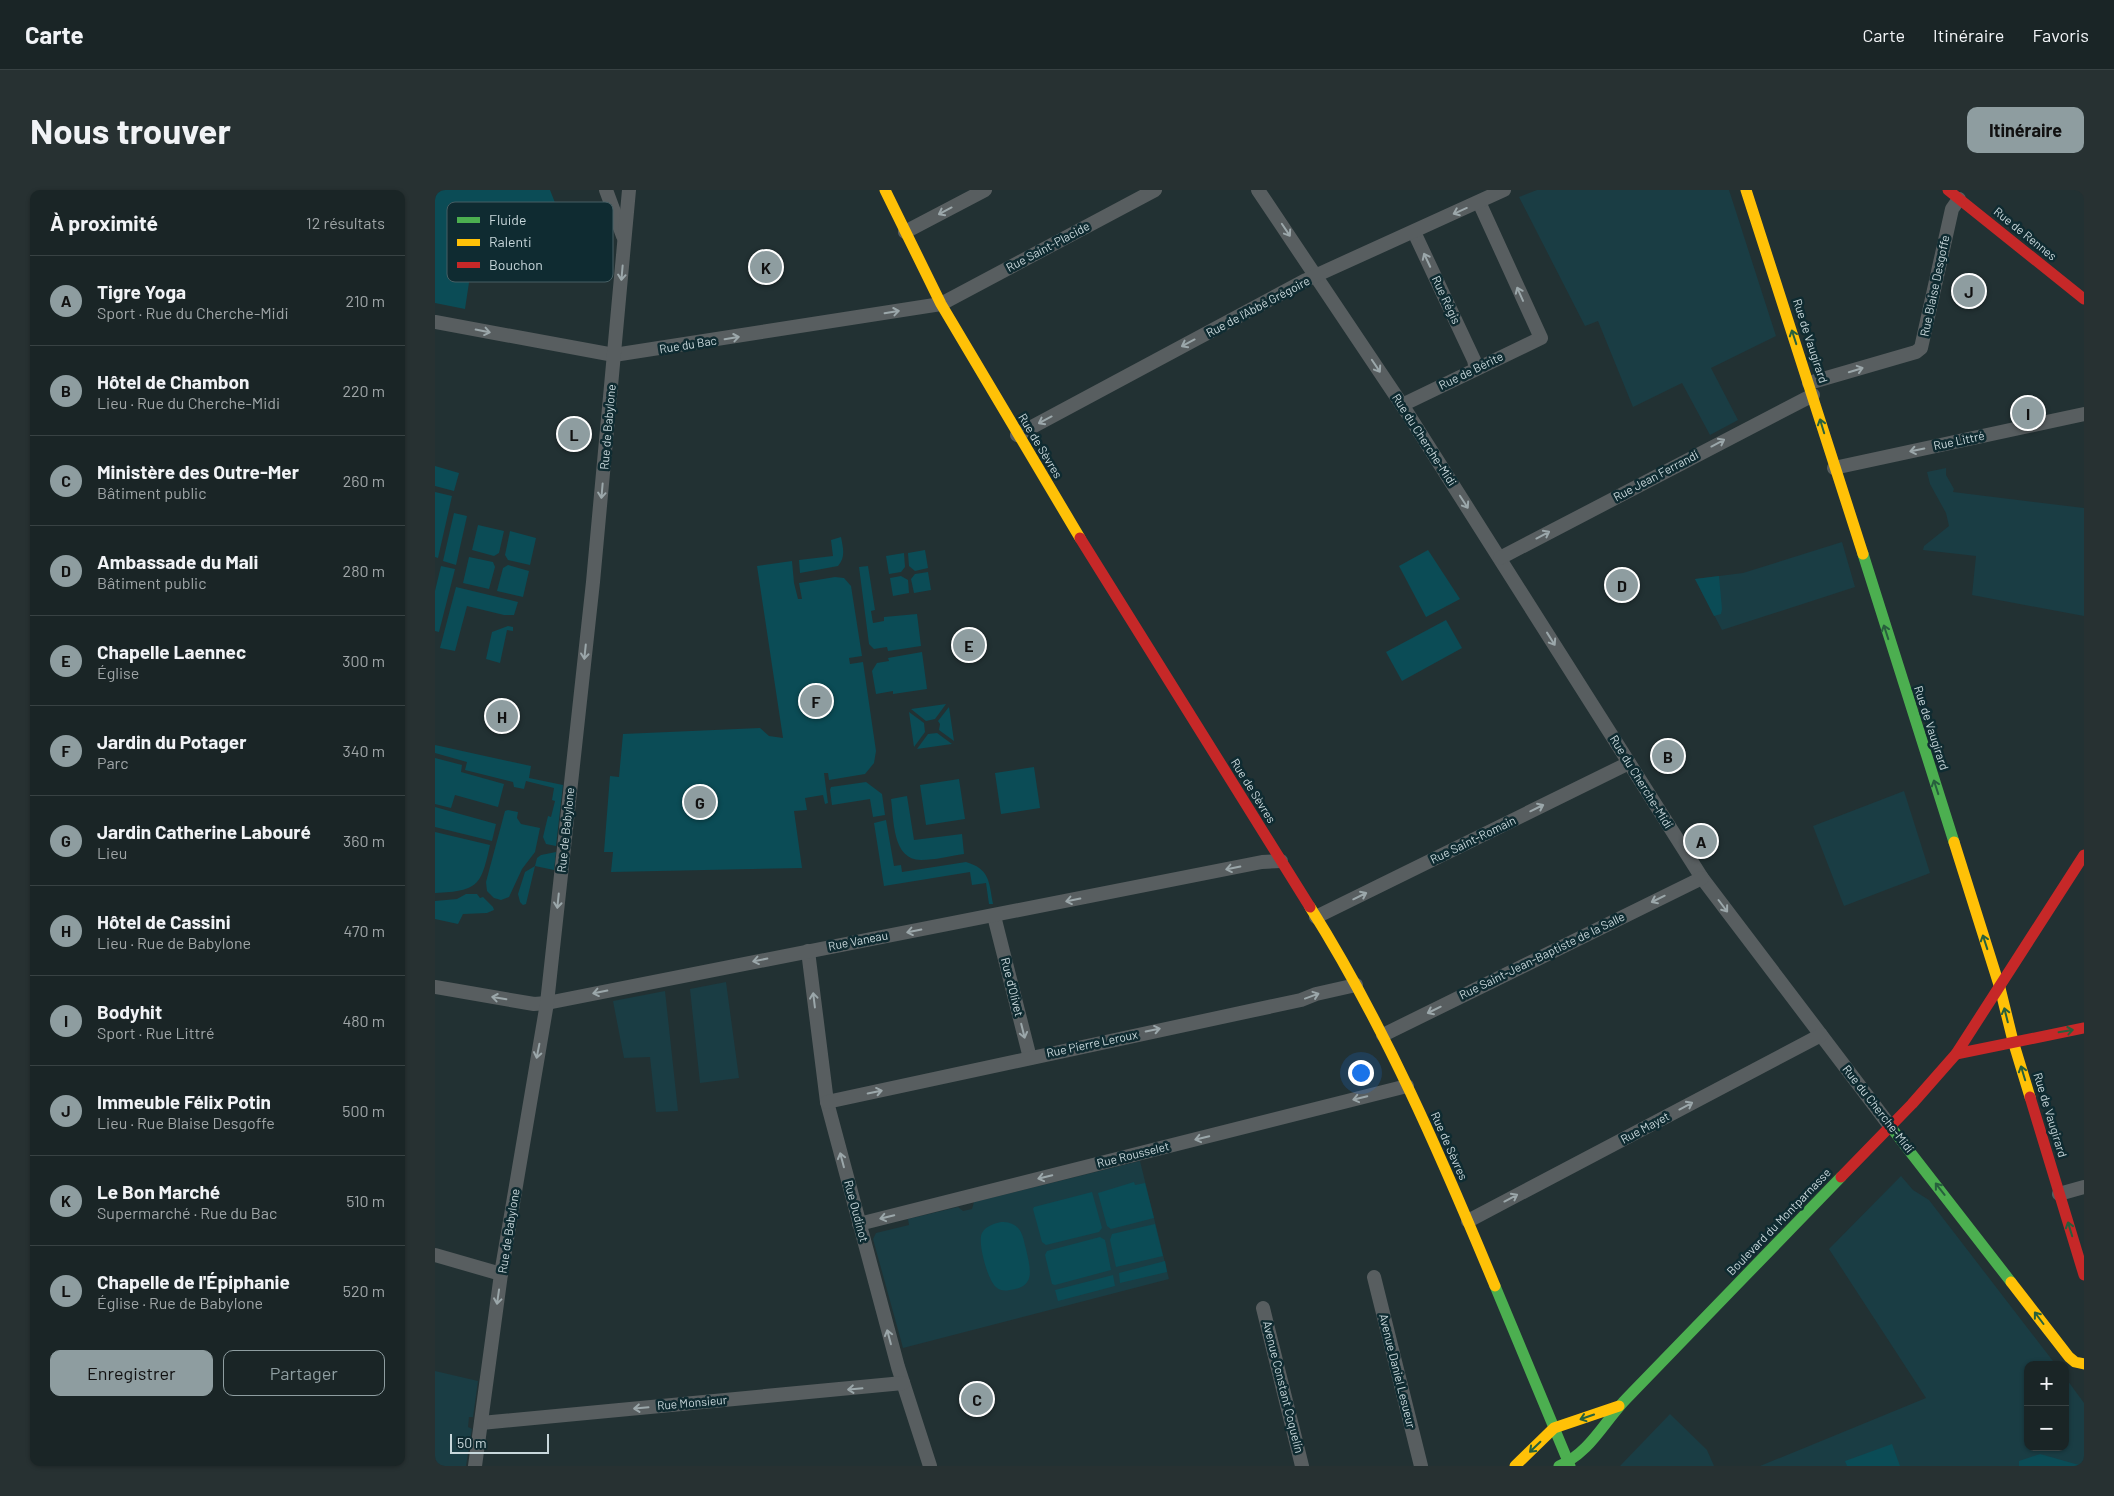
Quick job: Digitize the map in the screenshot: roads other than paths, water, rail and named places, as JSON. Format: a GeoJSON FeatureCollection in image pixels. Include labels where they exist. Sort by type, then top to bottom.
{"type":"FeatureCollection","features":[{"type":"Feature","properties":{"kind":"main road","name":"Rue de Sèvres"},"geometry":{"type":"LineString","coordinates":[[885,190],[941,304],[1017,436],[1138,634],[1316,917],[1383,1035],[1468,1221],[1554,1428],[1566,1465]]}},
{"type":"Feature","properties":{"kind":"main road","name":"Rue de Vaugirard"},"geometry":{"type":"LineString","coordinates":[[1746,190],[1811,389],[1834,468],[2000,988],[2013,1041],[2059,1194],[2082,1260],[2084,1275]]}},
{"type":"Feature","properties":{"kind":"main road","name":"Rue de Rennes"},"geometry":{"type":"LineString","coordinates":[[1948,190],[2084,300]]}},
{"type":"Feature","properties":{"kind":"main road","name":"Boulevard du Montparnasse"},"geometry":{"type":"LineString","coordinates":[[1566,1465],[1585,1449],[1619,1406],[1890,1126],[1956,1054],[2084,855]]}},
{"type":"Feature","properties":{"kind":"main road"},"geometry":{"type":"LineString","coordinates":[[1956,1054],[2084,1028]]}},
{"type":"Feature","properties":{"kind":"main road","name":"Rue du Cherche-Midi"},"geometry":{"type":"LineString","coordinates":[[1890,1126],[2069,1357],[2075,1362],[2084,1364]]}},
{"type":"Feature","properties":{"kind":"main road","name":"Boulevard du Montparnasse"},"geometry":{"type":"LineString","coordinates":[[1554,1428],[1619,1406]]}},
{"type":"Feature","properties":{"kind":"main road"},"geometry":{"type":"LineString","coordinates":[[1515,1466],[1554,1428]]}},
{"type":"Feature","properties":{"kind":"street"},"geometry":{"type":"LineString","coordinates":[[605,190],[610,202]]}},
{"type":"Feature","properties":{"kind":"street","name":"Rue de Babylone"},"geometry":{"type":"LineString","coordinates":[[475,1466],[501,1274],[547,1003],[593,582],[629,190]]}},
{"type":"Feature","properties":{"kind":"street"},"geometry":{"type":"LineString","coordinates":[[905,232],[985,190]]}},
{"type":"Feature","properties":{"kind":"street","name":"Rue Saint-Placide"},"geometry":{"type":"LineString","coordinates":[[941,304],[1155,190]]}},
{"type":"Feature","properties":{"kind":"street","name":"Rue du Cherche-Midi"},"geometry":{"type":"LineString","coordinates":[[1258,190],[1402,405],[1702,878],[1890,1126]]}},
{"type":"Feature","properties":{"kind":"street","name":"Rue de l'Abbé Grégoire"},"geometry":{"type":"LineString","coordinates":[[1017,436],[1316,276],[1504,190]]}},
{"type":"Feature","properties":{"kind":"street","name":"Rue Blaise Desgoffe"},"geometry":{"type":"LineString","coordinates":[[1811,389],[1916,352],[1921,348],[1952,209],[1959,199]]}},
{"type":"Feature","properties":{"kind":"street","name":"Rue de Bérite"},"geometry":{"type":"LineString","coordinates":[[1402,405],[1541,338],[1479,202]]}},
{"type":"Feature","properties":{"kind":"street"},"geometry":{"type":"LineString","coordinates":[[613,210],[625,241]]}},
{"type":"Feature","properties":{"kind":"street","name":"Rue Régis"},"geometry":{"type":"LineString","coordinates":[[1414,232],[1476,369]]}},
{"type":"Feature","properties":{"kind":"street","name":"Rue du Bac"},"geometry":{"type":"LineString","coordinates":[[435,322],[614,355],[941,304]]}},
{"type":"Feature","properties":{"kind":"street","name":"Rue Jean Ferrandi"},"geometry":{"type":"LineString","coordinates":[[1500,558],[1811,389]]}},
{"type":"Feature","properties":{"kind":"street","name":"Rue Littré"},"geometry":{"type":"LineString","coordinates":[[1834,468],[2084,414]]}},
{"type":"Feature","properties":{"kind":"street","name":"Rue Saint-Romain"},"geometry":{"type":"LineString","coordinates":[[1316,917],[1629,763]]}},
{"type":"Feature","properties":{"kind":"street","name":"Rue Vaneau"},"geometry":{"type":"LineString","coordinates":[[435,987],[535,1004],[547,1003],[1262,862],[1281,861]]}},
{"type":"Feature","properties":{"kind":"street","name":"Rue Saint-Jean-Baptiste de la Salle"},"geometry":{"type":"LineString","coordinates":[[1383,1035],[1702,878]]}},
{"type":"Feature","properties":{"kind":"street","name":"Rue d'Olivet"},"geometry":{"type":"LineString","coordinates":[[994,916],[1030,1058]]}},
{"type":"Feature","properties":{"kind":"street","name":"Rue Oudinot"},"geometry":{"type":"LineString","coordinates":[[808,951],[827,1102],[903,1383],[930,1466]]}},
{"type":"Feature","properties":{"kind":"street","name":"Rue Pierre Leroux"},"geometry":{"type":"LineString","coordinates":[[827,1102],[1301,1000],[1316,994],[1355,985]]}},
{"type":"Feature","properties":{"kind":"street","name":"Rue Mayet"},"geometry":{"type":"LineString","coordinates":[[1468,1221],[1821,1035]]}},
{"type":"Feature","properties":{"kind":"street","name":"Rue Rousselet"},"geometry":{"type":"LineString","coordinates":[[859,1224],[1407,1086]]}},
{"type":"Feature","properties":{"kind":"street"},"geometry":{"type":"LineString","coordinates":[[2059,1194],[2084,1187]]}},
{"type":"Feature","properties":{"kind":"street"},"geometry":{"type":"LineString","coordinates":[[435,1255],[501,1274]]}},
{"type":"Feature","properties":{"kind":"street","name":"Avenue Daniel Lesueur"},"geometry":{"type":"LineString","coordinates":[[1374,1277],[1421,1466]]}},
{"type":"Feature","properties":{"kind":"street","name":"Avenue Constant Coquelin"},"geometry":{"type":"LineString","coordinates":[[1263,1308],[1302,1466]]}},
{"type":"Feature","properties":{"kind":"street","name":"Rue Monsieur"},"geometry":{"type":"LineString","coordinates":[[481,1422],[903,1383]]}},
{"type":"Feature","properties":{"kind":"place","name":"Le Bon Marché"},"geometry":{"type":"Point","coordinates":[766,267]}},
{"type":"Feature","properties":{"kind":"place","name":"Immeuble Félix Potin"},"geometry":{"type":"Point","coordinates":[1969,291]}},
{"type":"Feature","properties":{"kind":"place","name":"Bodyhit"},"geometry":{"type":"Point","coordinates":[2028,413]}},
{"type":"Feature","properties":{"kind":"place","name":"Chapelle de l'Épiphanie"},"geometry":{"type":"Point","coordinates":[574,434]}},
{"type":"Feature","properties":{"kind":"place","name":"Ambassade du Mali"},"geometry":{"type":"Point","coordinates":[1622,585]}},
{"type":"Feature","properties":{"kind":"place","name":"Chapelle Laennec"},"geometry":{"type":"Point","coordinates":[969,645]}},
{"type":"Feature","properties":{"kind":"place","name":"Jardin du Potager"},"geometry":{"type":"Point","coordinates":[816,701]}},
{"type":"Feature","properties":{"kind":"place","name":"Hôtel de Cassini"},"geometry":{"type":"Point","coordinates":[502,716]}},
{"type":"Feature","properties":{"kind":"place","name":"Hôtel de Chambon"},"geometry":{"type":"Point","coordinates":[1668,756]}},
{"type":"Feature","properties":{"kind":"place","name":"Jardin Catherine Labouré"},"geometry":{"type":"Point","coordinates":[700,802]}},
{"type":"Feature","properties":{"kind":"place","name":"Tigre Yoga"},"geometry":{"type":"Point","coordinates":[1701,841]}},
{"type":"Feature","properties":{"kind":"place","name":"Ministère des Outre-Mer"},"geometry":{"type":"Point","coordinates":[977,1399]}}]}
